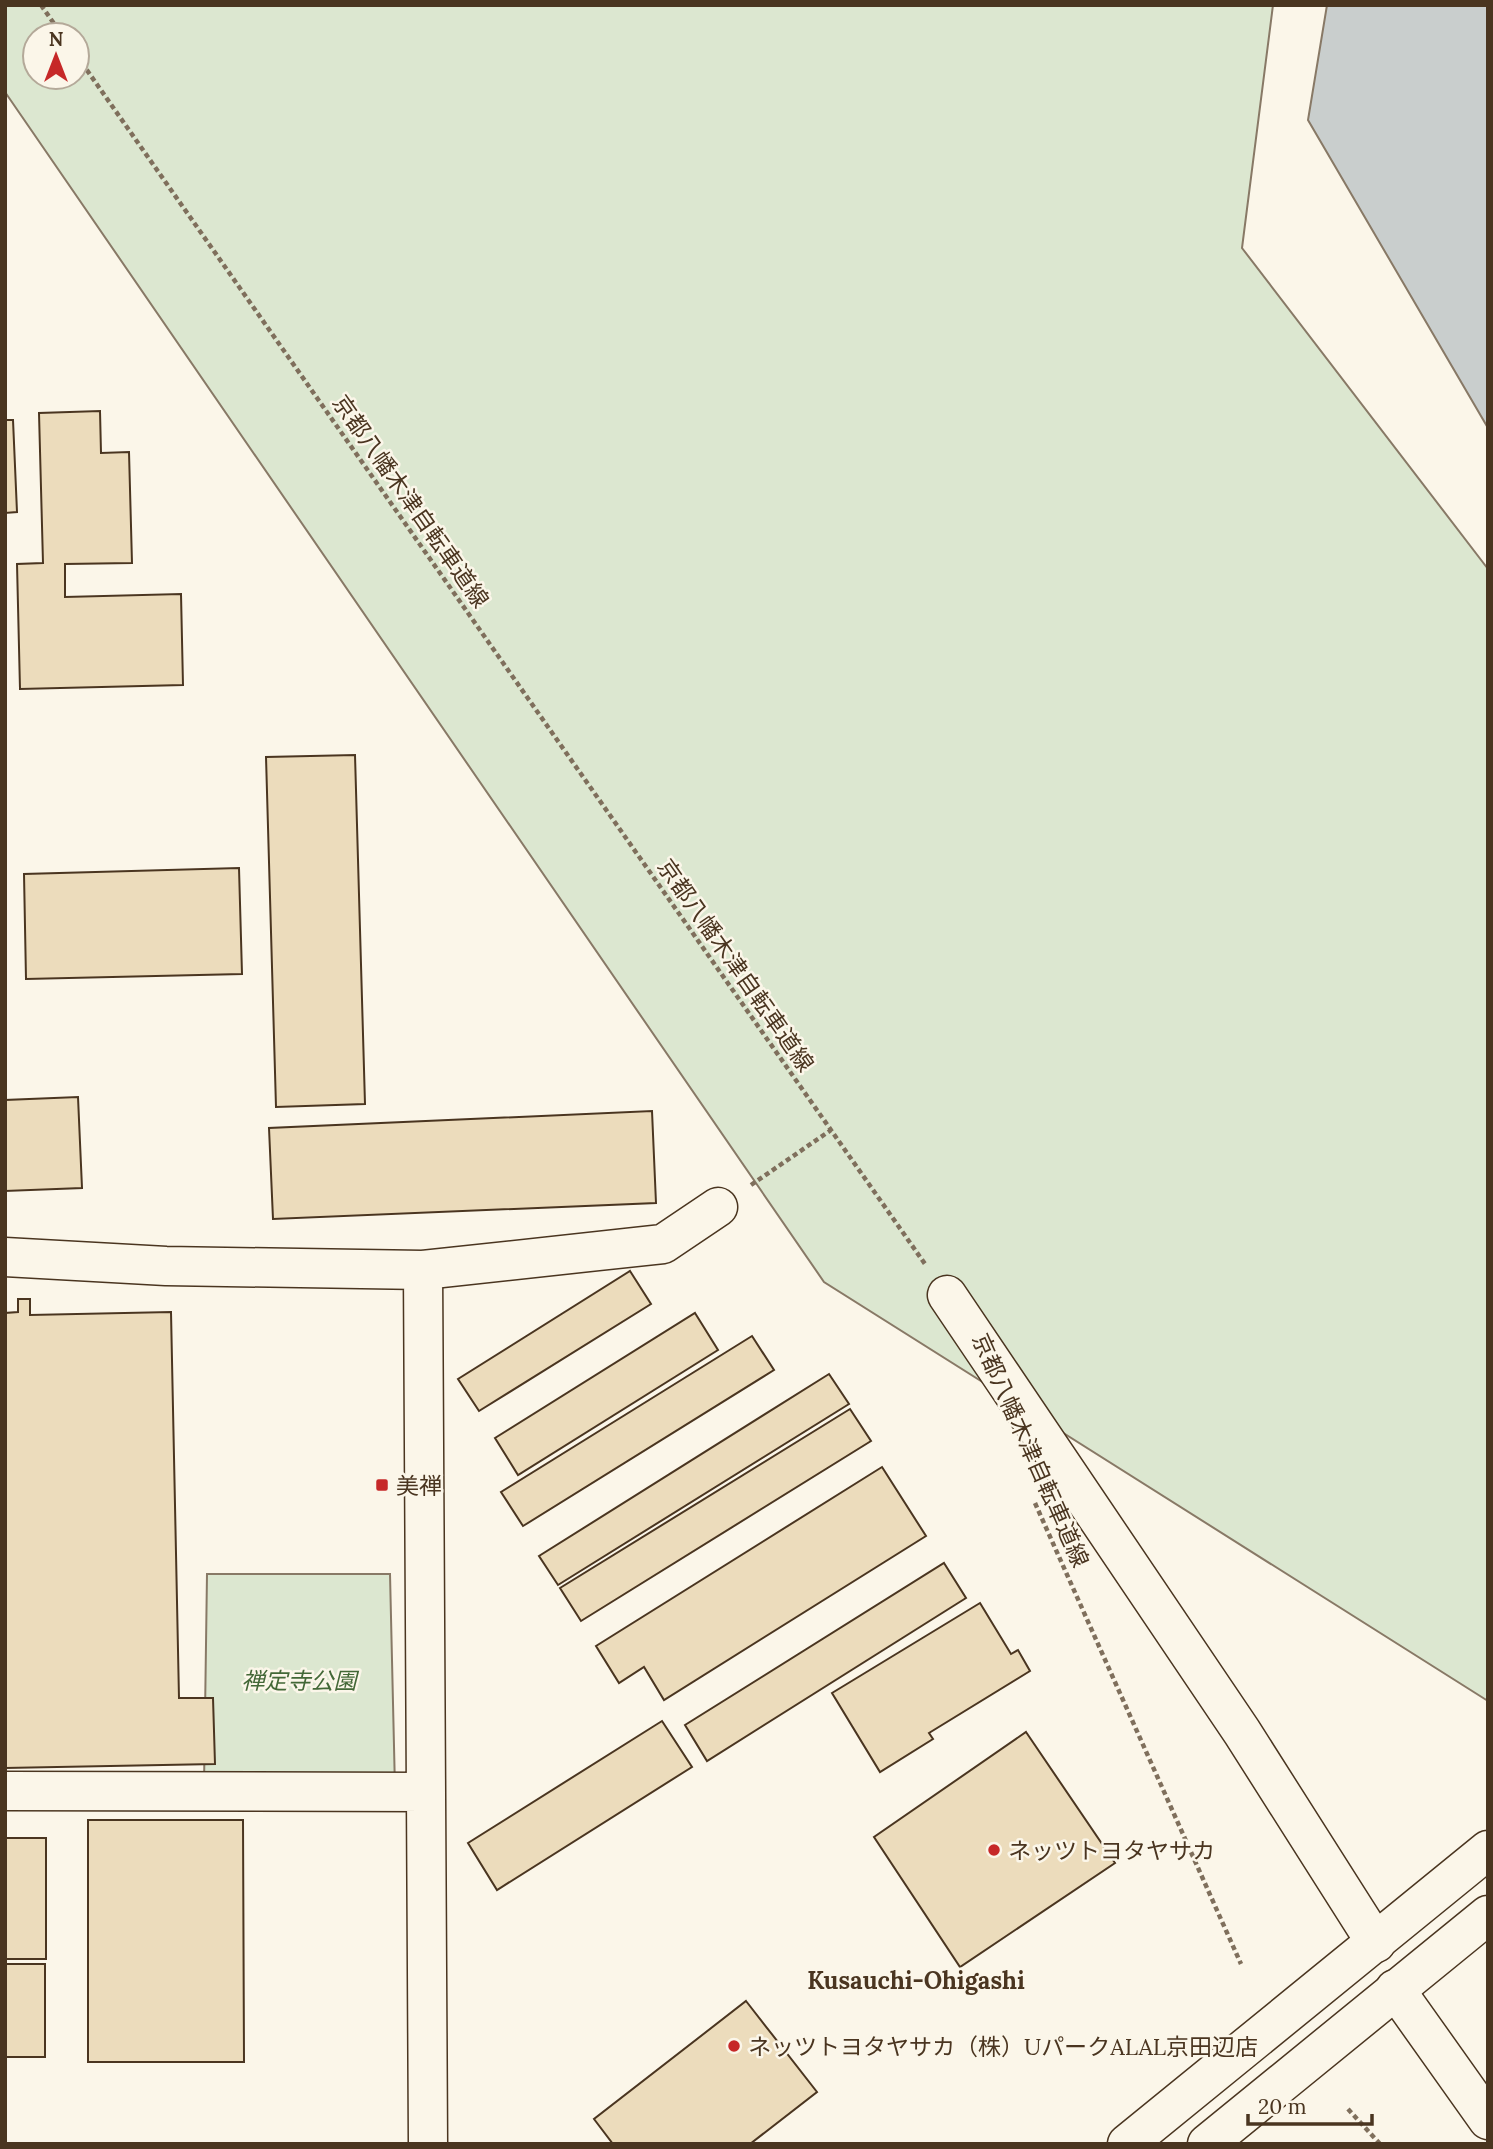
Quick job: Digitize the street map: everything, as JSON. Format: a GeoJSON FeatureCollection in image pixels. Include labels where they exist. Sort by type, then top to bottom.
{"type":"FeatureCollection","features":[{"type":"Feature","properties":{"kind":"main road"},"geometry":{"type":"LineString","coordinates":[[5,1257],[166,1266],[423,1270],[663,1244],[718,1207]]}},
{"type":"Feature","properties":{"kind":"main road"},"geometry":{"type":"LineString","coordinates":[[423,1270],[428,2144]]}},
{"type":"Feature","properties":{"kind":"main road"},"geometry":{"type":"LineString","coordinates":[[947,1295],[1242,1732],[1387,1933]]}},
{"type":"Feature","properties":{"kind":"main road"},"geometry":{"type":"LineString","coordinates":[[5,1791],[426,1792]]}},
{"type":"Feature","properties":{"kind":"main road"},"geometry":{"type":"LineString","coordinates":[[1127,2144],[1488,1850]]}},
{"type":"Feature","properties":{"kind":"main road"},"geometry":{"type":"LineString","coordinates":[[1206,2144],[1488,1915]]}},
{"type":"Feature","properties":{"kind":"main road"},"geometry":{"type":"LineString","coordinates":[[1409,1978],[1488,2120]]}},
{"type":"Feature","properties":{"kind":"path"},"geometry":{"type":"LineString","coordinates":[[41,5],[52,21]]}},
{"type":"Feature","properties":{"kind":"path","name":"京都八幡木津自転車道線"},"geometry":{"type":"LineString","coordinates":[[91,76],[947,1295]]}},
{"type":"Feature","properties":{"kind":"path"},"geometry":{"type":"LineString","coordinates":[[718,1207],[831,1130]]}},
{"type":"Feature","properties":{"kind":"path","name":"京都八幡木津自転車道線"},"geometry":{"type":"LineString","coordinates":[[1032,1495],[1241,1964]]}},
{"type":"Feature","properties":{"kind":"path"},"geometry":{"type":"LineString","coordinates":[[1348,2109],[1380,2144]]}},
{"type":"Feature","properties":{"kind":"green space"},"geometry":{"type":"Polygon","coordinates":[[[5,5],[1273,5],[1242,248],[1488,569],[1488,1701],[824,1282],[5,92],[5,5]]]}},
{"type":"Feature","properties":{"kind":"green space","name":"禅定寺公園"},"geometry":{"type":"Polygon","coordinates":[[[207,1574],[390,1574],[395,1789],[204,1786],[207,1574]]]}},
{"type":"Feature","properties":{"kind":"shaded area"},"geometry":{"type":"Polygon","coordinates":[[[1327,5],[1488,5],[1488,428],[1308,120],[1327,5]]]}},
{"type":"Feature","properties":{"kind":"building"},"geometry":{"type":"Polygon","coordinates":[[[100,411],[101,453],[129,452],[132,563],[65,564],[65,597],[181,594],[183,685],[20,689],[17,564],[43,563],[39,413],[100,411]]]}},
{"type":"Feature","properties":{"kind":"building"},"geometry":{"type":"Polygon","coordinates":[[[5,420],[13,420],[17,512],[5,513],[5,420]]]}},
{"type":"Feature","properties":{"kind":"building"},"geometry":{"type":"Polygon","coordinates":[[[355,755],[365,1104],[276,1107],[266,757],[355,755]]]}},
{"type":"Feature","properties":{"kind":"building"},"geometry":{"type":"Polygon","coordinates":[[[239,868],[242,974],[26,979],[24,874],[239,868]]]}},
{"type":"Feature","properties":{"kind":"building"},"geometry":{"type":"Polygon","coordinates":[[[78,1097],[82,1188],[5,1191],[5,1100],[78,1097]]]}},
{"type":"Feature","properties":{"kind":"building"},"geometry":{"type":"Polygon","coordinates":[[[652,1111],[656,1203],[273,1219],[269,1128],[652,1111]]]}},
{"type":"Feature","properties":{"kind":"building"},"geometry":{"type":"Polygon","coordinates":[[[630,1271],[651,1304],[479,1411],[458,1379],[630,1271]]]}},
{"type":"Feature","properties":{"kind":"building"},"geometry":{"type":"Polygon","coordinates":[[[18,1299],[30,1299],[30,1315],[171,1312],[179,1698],[213,1698],[215,1764],[5,1768],[5,1313],[18,1312],[18,1299]]]}},
{"type":"Feature","properties":{"kind":"building"},"geometry":{"type":"Polygon","coordinates":[[[695,1313],[718,1350],[518,1475],[495,1438],[695,1313]]]}},
{"type":"Feature","properties":{"kind":"building"},"geometry":{"type":"Polygon","coordinates":[[[752,1336],[774,1370],[523,1526],[501,1492],[752,1336]]]}},
{"type":"Feature","properties":{"kind":"building"},"geometry":{"type":"Polygon","coordinates":[[[829,1374],[849,1404],[558,1585],[539,1556],[829,1374]]]}},
{"type":"Feature","properties":{"kind":"building"},"geometry":{"type":"Polygon","coordinates":[[[850,1409],[871,1441],[581,1621],[560,1588],[850,1409]]]}},
{"type":"Feature","properties":{"kind":"building"},"geometry":{"type":"Polygon","coordinates":[[[882,1467],[926,1536],[664,1700],[644,1667],[619,1683],[596,1646],[882,1467]]]}},
{"type":"Feature","properties":{"kind":"building"},"geometry":{"type":"Polygon","coordinates":[[[944,1563],[966,1598],[707,1761],[685,1725],[944,1563]]]}},
{"type":"Feature","properties":{"kind":"building"},"geometry":{"type":"Polygon","coordinates":[[[980,1603],[1011,1654],[1018,1650],[1030,1671],[929,1733],[933,1739],[880,1772],[832,1693],[980,1603]]]}},
{"type":"Feature","properties":{"kind":"building"},"geometry":{"type":"Polygon","coordinates":[[[662,1721],[692,1767],[497,1890],[468,1843],[662,1721]]]}},
{"type":"Feature","properties":{"kind":"building","name":"ネッツトヨタヤサカ"},"geometry":{"type":"Polygon","coordinates":[[[1026,1732],[1115,1863],[960,1967],[874,1837],[1026,1732]]]}},
{"type":"Feature","properties":{"kind":"building"},"geometry":{"type":"Polygon","coordinates":[[[88,1820],[243,1820],[244,2062],[88,2062],[88,1820]]]}},
{"type":"Feature","properties":{"kind":"building"},"geometry":{"type":"Polygon","coordinates":[[[6,1838],[46,1838],[46,1959],[5,1959],[6,1838]]]}},
{"type":"Feature","properties":{"kind":"building"},"geometry":{"type":"Polygon","coordinates":[[[5,1964],[45,1964],[45,2057],[5,2057],[5,1964]]]}},
{"type":"Feature","properties":{"kind":"building","name":"ネッツトヨタヤサカ（株）UパークALAL京田辺店"},"geometry":{"type":"Polygon","coordinates":[[[746,2001],[817,2092],[750,2144],[613,2144],[594,2119],[746,2001]]]}},
{"type":"Feature","properties":{"kind":"place","name":"美禅"},"geometry":{"type":"Point","coordinates":[382,1485]}},
{"type":"Feature","properties":{"kind":"place","name":"ネッツトヨタヤサカ"},"geometry":{"type":"Point","coordinates":[994,1850]}},
{"type":"Feature","properties":{"kind":"place","name":"ネッツトヨタヤサカ（株）UパークALAL京田辺店"},"geometry":{"type":"Point","coordinates":[734,2046]}},
{"type":"Feature","properties":{"kind":"district","name":"Kusauchi-Ohigashi"},"geometry":{"type":"Point","coordinates":[916,1980]}}]}
